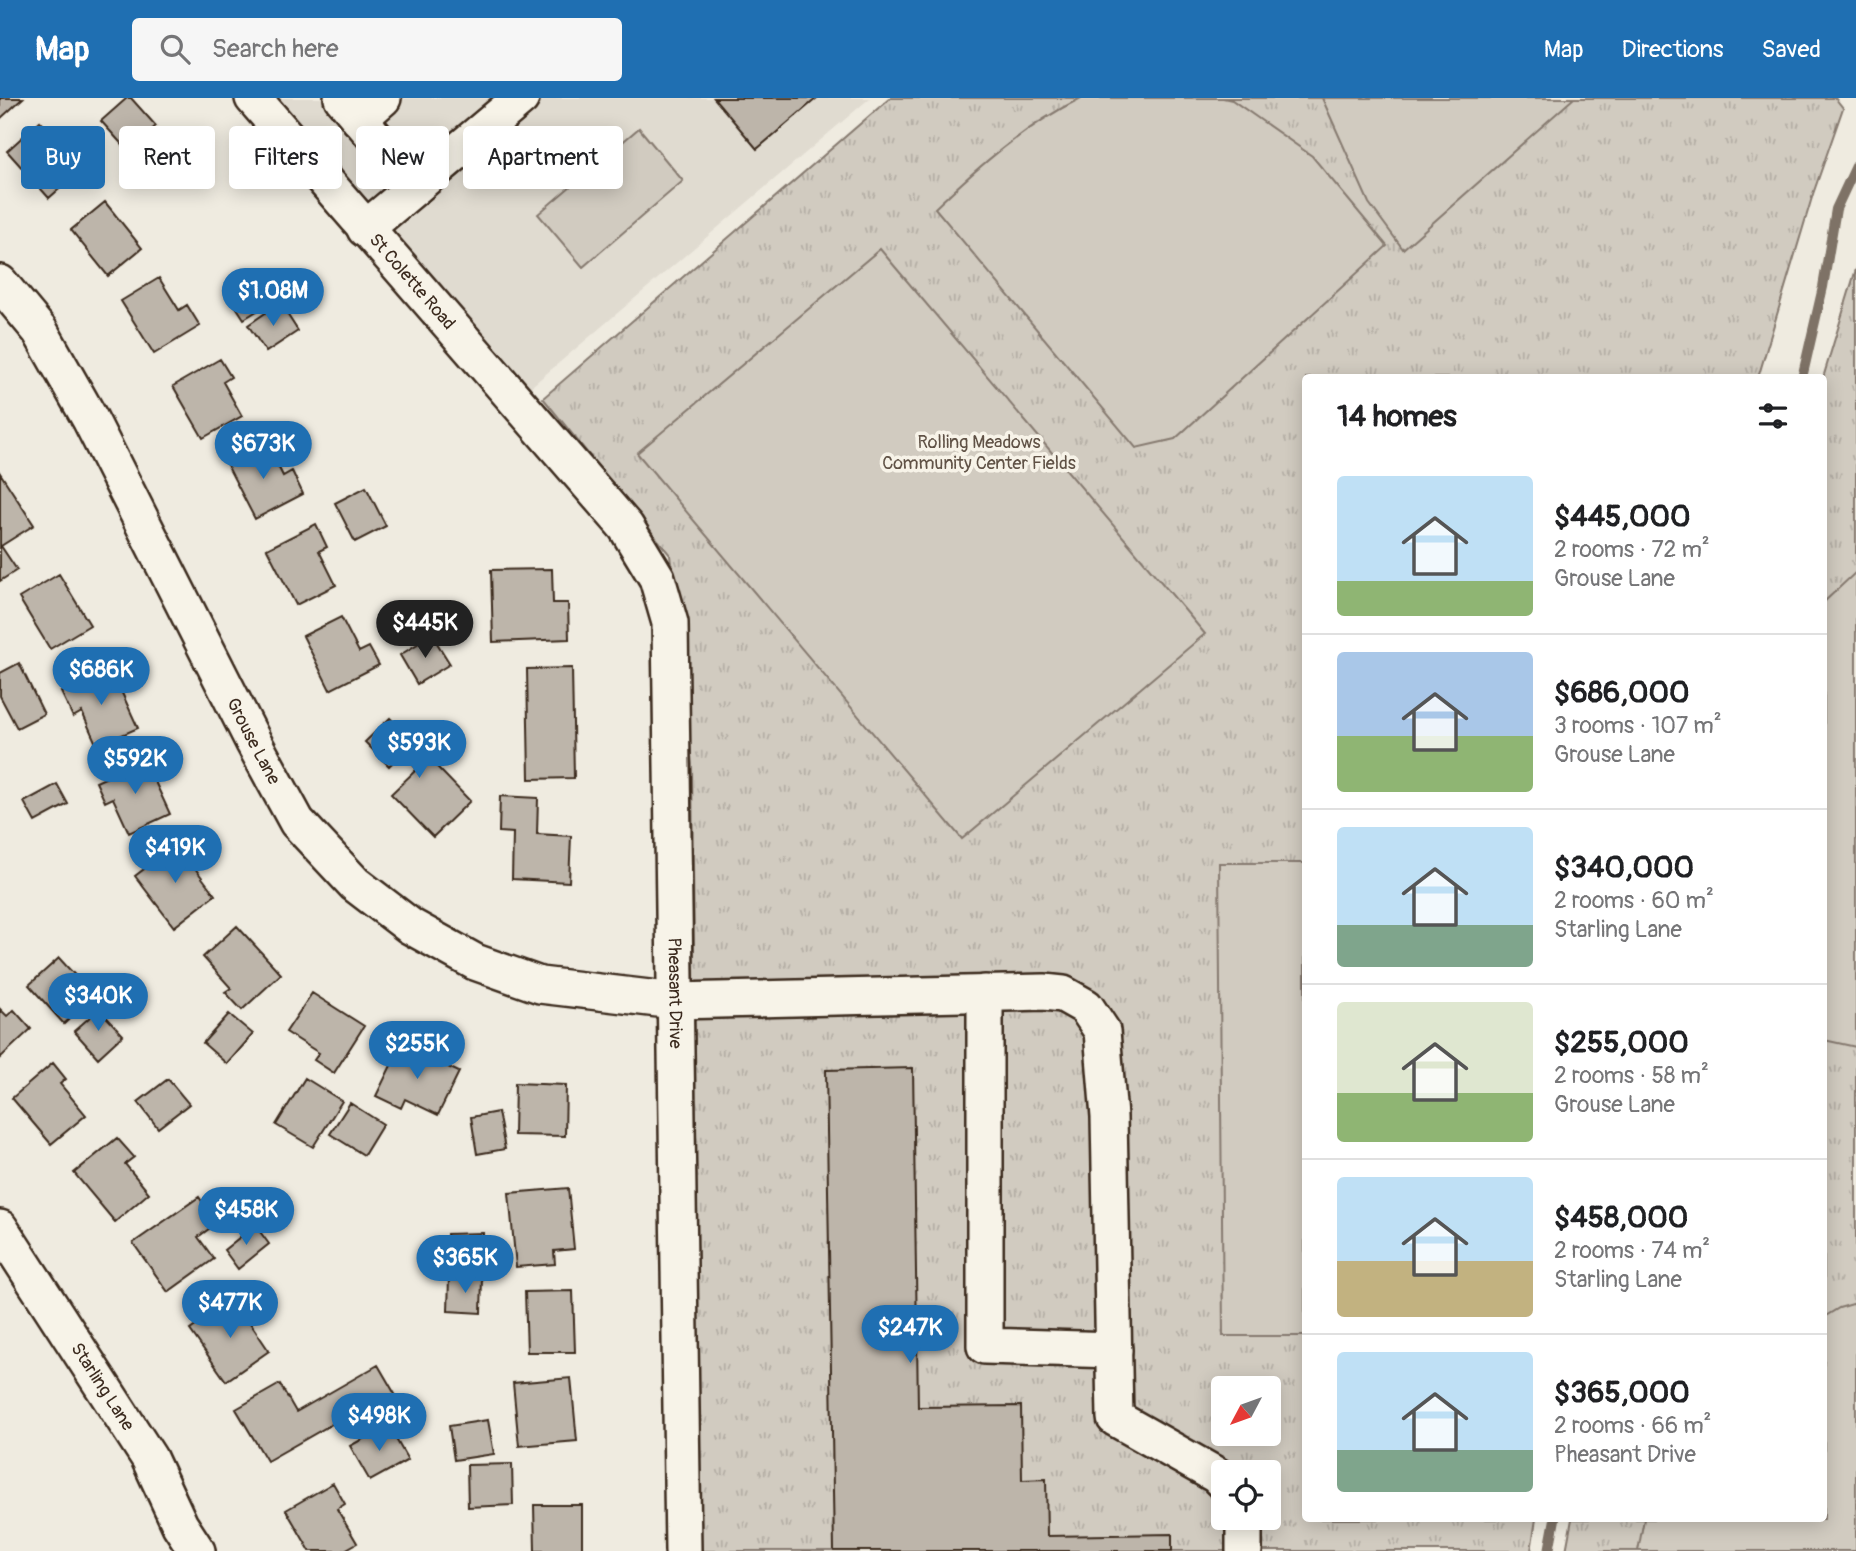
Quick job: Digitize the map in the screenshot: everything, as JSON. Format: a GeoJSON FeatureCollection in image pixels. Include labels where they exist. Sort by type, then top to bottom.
{"type":"FeatureCollection","features":[{"type":"Feature","properties":{"kind":"street","name":"St Colette Road"},"geometry":{"type":"LineString","coordinates":[[253,98],[571,467]]}},
{"type":"Feature","properties":{"kind":"street"},"geometry":{"type":"LineString","coordinates":[[449,158],[521,98]]}},
{"type":"Feature","properties":{"kind":"street"},"geometry":{"type":"LineString","coordinates":[[362,105],[376,126]]}},
{"type":"Feature","properties":{"kind":"street"},"geometry":{"type":"LineString","coordinates":[[365,229],[412,189]]}},
{"type":"Feature","properties":{"kind":"street","name":"Grouse Lane"},"geometry":{"type":"LineString","coordinates":[[0,283],[40,331],[90,419],[254,743],[297,822],[355,884],[410,926],[475,962],[540,985],[675,1001],[1044,992],[1063,994],[1086,1007],[1102,1031],[1109,1117],[1115,1418],[1211,1472]]}},
{"type":"Feature","properties":{"kind":"street","name":"Pheasant Drive"},"geometry":{"type":"LineString","coordinates":[[571,467],[626,527],[657,578],[670,623],[683,1551]]}},
{"type":"Feature","properties":{"kind":"street"},"geometry":{"type":"LineString","coordinates":[[985,993],[985,1346],[1114,1350]]}},
{"type":"Feature","properties":{"kind":"street","name":"Starling Lane"},"geometry":{"type":"LineString","coordinates":[[0,1228],[149,1458],[180,1525],[197,1551]]}},
{"type":"Feature","properties":{"kind":"street"},"geometry":{"type":"LineString","coordinates":[[1244,1530],[1244,1551]]}},
{"type":"Feature","properties":{"kind":"shaded area"},"geometry":{"type":"Polygon","coordinates":[[[276,98],[870,98],[526,391],[342,175],[342,126],[300,126],[276,98]]]}},
{"type":"Feature","properties":{"kind":"green space","name":"Rolling Meadows Community Center Fields"},"geometry":{"type":"Polygon","coordinates":[[[890,98],[1835,98],[1843,108],[1813,194],[1759,374],[1302,374],[1302,1522],[1536,1522],[1531,1551],[700,1551],[692,764],[670,555],[543,398],[890,98]]]}},
{"type":"Feature","properties":{"kind":"green space"},"geometry":{"type":"Polygon","coordinates":[[[1081,98],[1232,100],[1312,156],[1387,246],[1175,439],[1136,448],[935,208],[1004,147],[1081,98]]]}},
{"type":"Feature","properties":{"kind":"green space"},"geometry":{"type":"Polygon","coordinates":[[[1322,98],[1574,98],[1403,249],[1369,203],[1322,98]]]}},
{"type":"Feature","properties":{"kind":"green space"},"geometry":{"type":"Polygon","coordinates":[[[639,128],[683,181],[583,267],[538,214],[567,189],[623,189],[623,142],[639,128]]]}},
{"type":"Feature","properties":{"kind":"green space"},"geometry":{"type":"Polygon","coordinates":[[[880,249],[1205,634],[962,839],[637,453],[880,249]]]}},
{"type":"Feature","properties":{"kind":"green space"},"geometry":{"type":"Polygon","coordinates":[[[1856,269],[1856,1551],[1566,1551],[1571,1522],[1827,1522],[1827,374],[1824,374],[1856,269]]]}},
{"type":"Feature","properties":{"kind":"green space"},"geometry":{"type":"Polygon","coordinates":[[[1856,572],[1856,1047],[1827,1041],[1827,599],[1856,572]]]}},
{"type":"Feature","properties":{"kind":"green space"},"geometry":{"type":"Polygon","coordinates":[[[1219,863],[1302,863],[1302,1336],[1223,1336],[1219,863]]]}},
{"type":"Feature","properties":{"kind":"green space"},"geometry":{"type":"Polygon","coordinates":[[[1856,1303],[1856,1551],[1638,1551],[1643,1522],[1827,1522],[1827,1315],[1856,1303]]]}},
{"type":"Feature","properties":{"kind":"building"},"geometry":{"type":"Polygon","coordinates":[[[0,98],[23,98],[0,119],[0,98]]]}},
{"type":"Feature","properties":{"kind":"building"},"geometry":{"type":"Polygon","coordinates":[[[127,98],[131,98],[156,126],[119,126],[119,141],[101,121],[127,98]]]}},
{"type":"Feature","properties":{"kind":"building"},"geometry":{"type":"Polygon","coordinates":[[[714,98],[817,98],[757,149],[714,98]]]}},
{"type":"Feature","properties":{"kind":"building"},"geometry":{"type":"Polygon","coordinates":[[[21,138],[21,167],[7,151],[21,138]]]}},
{"type":"Feature","properties":{"kind":"building"},"geometry":{"type":"Polygon","coordinates":[[[41,189],[59,189],[49,198],[41,189]]]}},
{"type":"Feature","properties":{"kind":"building"},"geometry":{"type":"Polygon","coordinates":[[[105,202],[142,248],[108,276],[71,230],[105,202]]]}},
{"type":"Feature","properties":{"kind":"building"},"geometry":{"type":"Polygon","coordinates":[[[262,272],[278,298],[244,319],[228,294],[262,272]]]}},
{"type":"Feature","properties":{"kind":"building"},"geometry":{"type":"Polygon","coordinates":[[[159,278],[179,310],[187,305],[200,326],[154,354],[121,301],[159,278]]]}},
{"type":"Feature","properties":{"kind":"building"},"geometry":{"type":"Polygon","coordinates":[[[280,303],[298,331],[266,352],[248,325],[280,303]]]}},
{"type":"Feature","properties":{"kind":"building"},"geometry":{"type":"Polygon","coordinates":[[[220,359],[231,377],[223,382],[242,416],[203,438],[173,386],[220,359]]]}},
{"type":"Feature","properties":{"kind":"building"},"geometry":{"type":"Polygon","coordinates":[[[266,442],[283,476],[292,471],[303,494],[255,519],[226,463],[266,442]]]}},
{"type":"Feature","properties":{"kind":"building"},"geometry":{"type":"Polygon","coordinates":[[[0,473],[34,525],[1,546],[17,570],[0,581],[0,473]]]}},
{"type":"Feature","properties":{"kind":"building"},"geometry":{"type":"Polygon","coordinates":[[[366,487],[386,526],[355,542],[335,503],[366,487]]]}},
{"type":"Feature","properties":{"kind":"building"},"geometry":{"type":"Polygon","coordinates":[[[316,524],[327,547],[319,551],[336,585],[296,605],[267,549],[316,524]]]}},
{"type":"Feature","properties":{"kind":"building"},"geometry":{"type":"Polygon","coordinates":[[[552,569],[553,603],[568,603],[569,639],[493,642],[491,570],[552,569]]]}},
{"type":"Feature","properties":{"kind":"building"},"geometry":{"type":"Polygon","coordinates":[[[59,574],[90,625],[50,649],[19,598],[59,574]]]}},
{"type":"Feature","properties":{"kind":"building"},"geometry":{"type":"Polygon","coordinates":[[[341,617],[359,652],[369,647],[379,665],[330,690],[303,636],[341,617]]]}},
{"type":"Feature","properties":{"kind":"building"},"geometry":{"type":"Polygon","coordinates":[[[432,635],[450,664],[417,684],[400,655],[432,635]]]}},
{"type":"Feature","properties":{"kind":"building"},"geometry":{"type":"Polygon","coordinates":[[[19,663],[44,714],[17,728],[0,696],[0,673],[19,663]]]}},
{"type":"Feature","properties":{"kind":"building"},"geometry":{"type":"Polygon","coordinates":[[[572,668],[574,778],[529,779],[527,669],[572,668]]]}},
{"type":"Feature","properties":{"kind":"building"},"geometry":{"type":"Polygon","coordinates":[[[111,669],[138,728],[97,746],[82,712],[73,717],[61,692],[111,669]]]}},
{"type":"Feature","properties":{"kind":"building"},"geometry":{"type":"Polygon","coordinates":[[[390,718],[470,801],[433,837],[391,794],[417,769],[402,753],[389,766],[365,742],[390,718]]]}},
{"type":"Feature","properties":{"kind":"building"},"geometry":{"type":"Polygon","coordinates":[[[145,760],[170,814],[129,833],[113,798],[105,802],[96,782],[145,760]]]}},
{"type":"Feature","properties":{"kind":"building"},"geometry":{"type":"Polygon","coordinates":[[[57,784],[68,804],[35,822],[24,802],[57,784]]]}},
{"type":"Feature","properties":{"kind":"building"},"geometry":{"type":"Polygon","coordinates":[[[500,796],[538,798],[537,834],[571,836],[569,882],[512,879],[513,833],[499,832],[500,796]]]}},
{"type":"Feature","properties":{"kind":"building"},"geometry":{"type":"Polygon","coordinates":[[[177,844],[215,895],[174,927],[135,876],[177,844]]]}},
{"type":"Feature","properties":{"kind":"building"},"geometry":{"type":"Polygon","coordinates":[[[237,926],[281,974],[242,1010],[225,992],[231,988],[203,957],[237,926]]]}},
{"type":"Feature","properties":{"kind":"building"},"geometry":{"type":"Polygon","coordinates":[[[59,958],[94,996],[64,1024],[29,985],[59,958]]]}},
{"type":"Feature","properties":{"kind":"building"},"geometry":{"type":"Polygon","coordinates":[[[312,993],[364,1026],[334,1073],[314,1060],[319,1053],[286,1032],[312,993]]]}},
{"type":"Feature","properties":{"kind":"building"},"geometry":{"type":"Polygon","coordinates":[[[0,1009],[7,1016],[14,1010],[31,1029],[0,1058],[0,1009]]]}},
{"type":"Feature","properties":{"kind":"building"},"geometry":{"type":"Polygon","coordinates":[[[99,1009],[123,1035],[98,1058],[74,1031],[99,1009]]]}},
{"type":"Feature","properties":{"kind":"building"},"geometry":{"type":"Polygon","coordinates":[[[229,1014],[253,1034],[227,1064],[203,1043],[229,1014]]]}},
{"type":"Feature","properties":{"kind":"building"},"geometry":{"type":"Polygon","coordinates":[[[401,1045],[459,1072],[438,1115],[405,1099],[401,1108],[376,1096],[401,1045]]]}},
{"type":"Feature","properties":{"kind":"building"},"geometry":{"type":"Polygon","coordinates":[[[53,1063],[66,1079],[60,1084],[86,1115],[51,1144],[12,1098],[53,1063]]]}},
{"type":"Feature","properties":{"kind":"building"},"geometry":{"type":"Polygon","coordinates":[[[913,1068],[918,1407],[1021,1406],[1022,1480],[1046,1479],[1047,1536],[1172,1534],[1172,1551],[834,1551],[826,1070],[913,1068]]]}},
{"type":"Feature","properties":{"kind":"building"},"geometry":{"type":"Polygon","coordinates":[[[305,1078],[342,1101],[313,1147],[276,1125],[305,1078]]]}},
{"type":"Feature","properties":{"kind":"building"},"geometry":{"type":"Polygon","coordinates":[[[168,1079],[189,1104],[158,1128],[138,1102],[168,1079]]]}},
{"type":"Feature","properties":{"kind":"building"},"geometry":{"type":"Polygon","coordinates":[[[515,1083],[566,1085],[565,1136],[514,1135],[515,1083]]]}},
{"type":"Feature","properties":{"kind":"building"},"geometry":{"type":"Polygon","coordinates":[[[350,1103],[383,1124],[364,1155],[330,1134],[350,1103]]]}},
{"type":"Feature","properties":{"kind":"building"},"geometry":{"type":"Polygon","coordinates":[[[498,1112],[505,1149],[477,1154],[471,1117],[498,1112]]]}},
{"type":"Feature","properties":{"kind":"building"},"geometry":{"type":"Polygon","coordinates":[[[117,1138],[134,1157],[125,1164],[149,1193],[115,1222],[74,1173],[117,1138]]]}},
{"type":"Feature","properties":{"kind":"building"},"geometry":{"type":"Polygon","coordinates":[[[568,1188],[574,1249],[554,1251],[555,1264],[516,1267],[509,1193],[568,1188]]]}},
{"type":"Feature","properties":{"kind":"building"},"geometry":{"type":"Polygon","coordinates":[[[199,1197],[217,1223],[198,1237],[214,1259],[168,1292],[133,1243],[199,1197]]]}},
{"type":"Feature","properties":{"kind":"building"},"geometry":{"type":"Polygon","coordinates":[[[255,1225],[269,1244],[238,1269],[224,1250],[255,1225]]]}},
{"type":"Feature","properties":{"kind":"building"},"geometry":{"type":"Polygon","coordinates":[[[483,1233],[483,1271],[448,1272],[447,1234],[483,1233]]]}},
{"type":"Feature","properties":{"kind":"building"},"geometry":{"type":"Polygon","coordinates":[[[449,1277],[482,1278],[481,1313],[448,1311],[449,1277]]]}},
{"type":"Feature","properties":{"kind":"building"},"geometry":{"type":"Polygon","coordinates":[[[573,1291],[575,1352],[527,1352],[525,1292],[573,1291]]]}},
{"type":"Feature","properties":{"kind":"building"},"geometry":{"type":"Polygon","coordinates":[[[234,1299],[269,1351],[226,1381],[190,1330],[234,1299]]]}},
{"type":"Feature","properties":{"kind":"building"},"geometry":{"type":"Polygon","coordinates":[[[378,1365],[403,1408],[358,1434],[348,1415],[267,1461],[236,1409],[280,1384],[296,1412],[378,1365]]]}},
{"type":"Feature","properties":{"kind":"building"},"geometry":{"type":"Polygon","coordinates":[[[571,1378],[577,1441],[519,1446],[513,1383],[571,1378]]]}},
{"type":"Feature","properties":{"kind":"building"},"geometry":{"type":"Polygon","coordinates":[[[488,1420],[494,1454],[454,1460],[449,1426],[488,1420]]]}},
{"type":"Feature","properties":{"kind":"building"},"geometry":{"type":"Polygon","coordinates":[[[388,1425],[408,1460],[370,1481],[350,1446],[388,1425]]]}},
{"type":"Feature","properties":{"kind":"building"},"geometry":{"type":"Polygon","coordinates":[[[512,1464],[513,1505],[468,1507],[467,1465],[512,1464]]]}},
{"type":"Feature","properties":{"kind":"building"},"geometry":{"type":"Polygon","coordinates":[[[333,1483],[345,1504],[337,1509],[357,1543],[343,1551],[310,1551],[286,1510],[333,1483]]]}},
{"type":"Feature","properties":{"kind":"building"},"geometry":{"type":"Polygon","coordinates":[[[534,1505],[582,1505],[582,1551],[535,1551],[534,1505]]]}},
{"type":"Feature","properties":{"kind":"waterway"},"geometry":{"type":"LineString","coordinates":[[1803,374],[1823,287],[1836,209],[1856,166]]}},
{"type":"Feature","properties":{"kind":"waterway"},"geometry":{"type":"LineString","coordinates":[[1549,1551],[1554,1522]]}}]}
